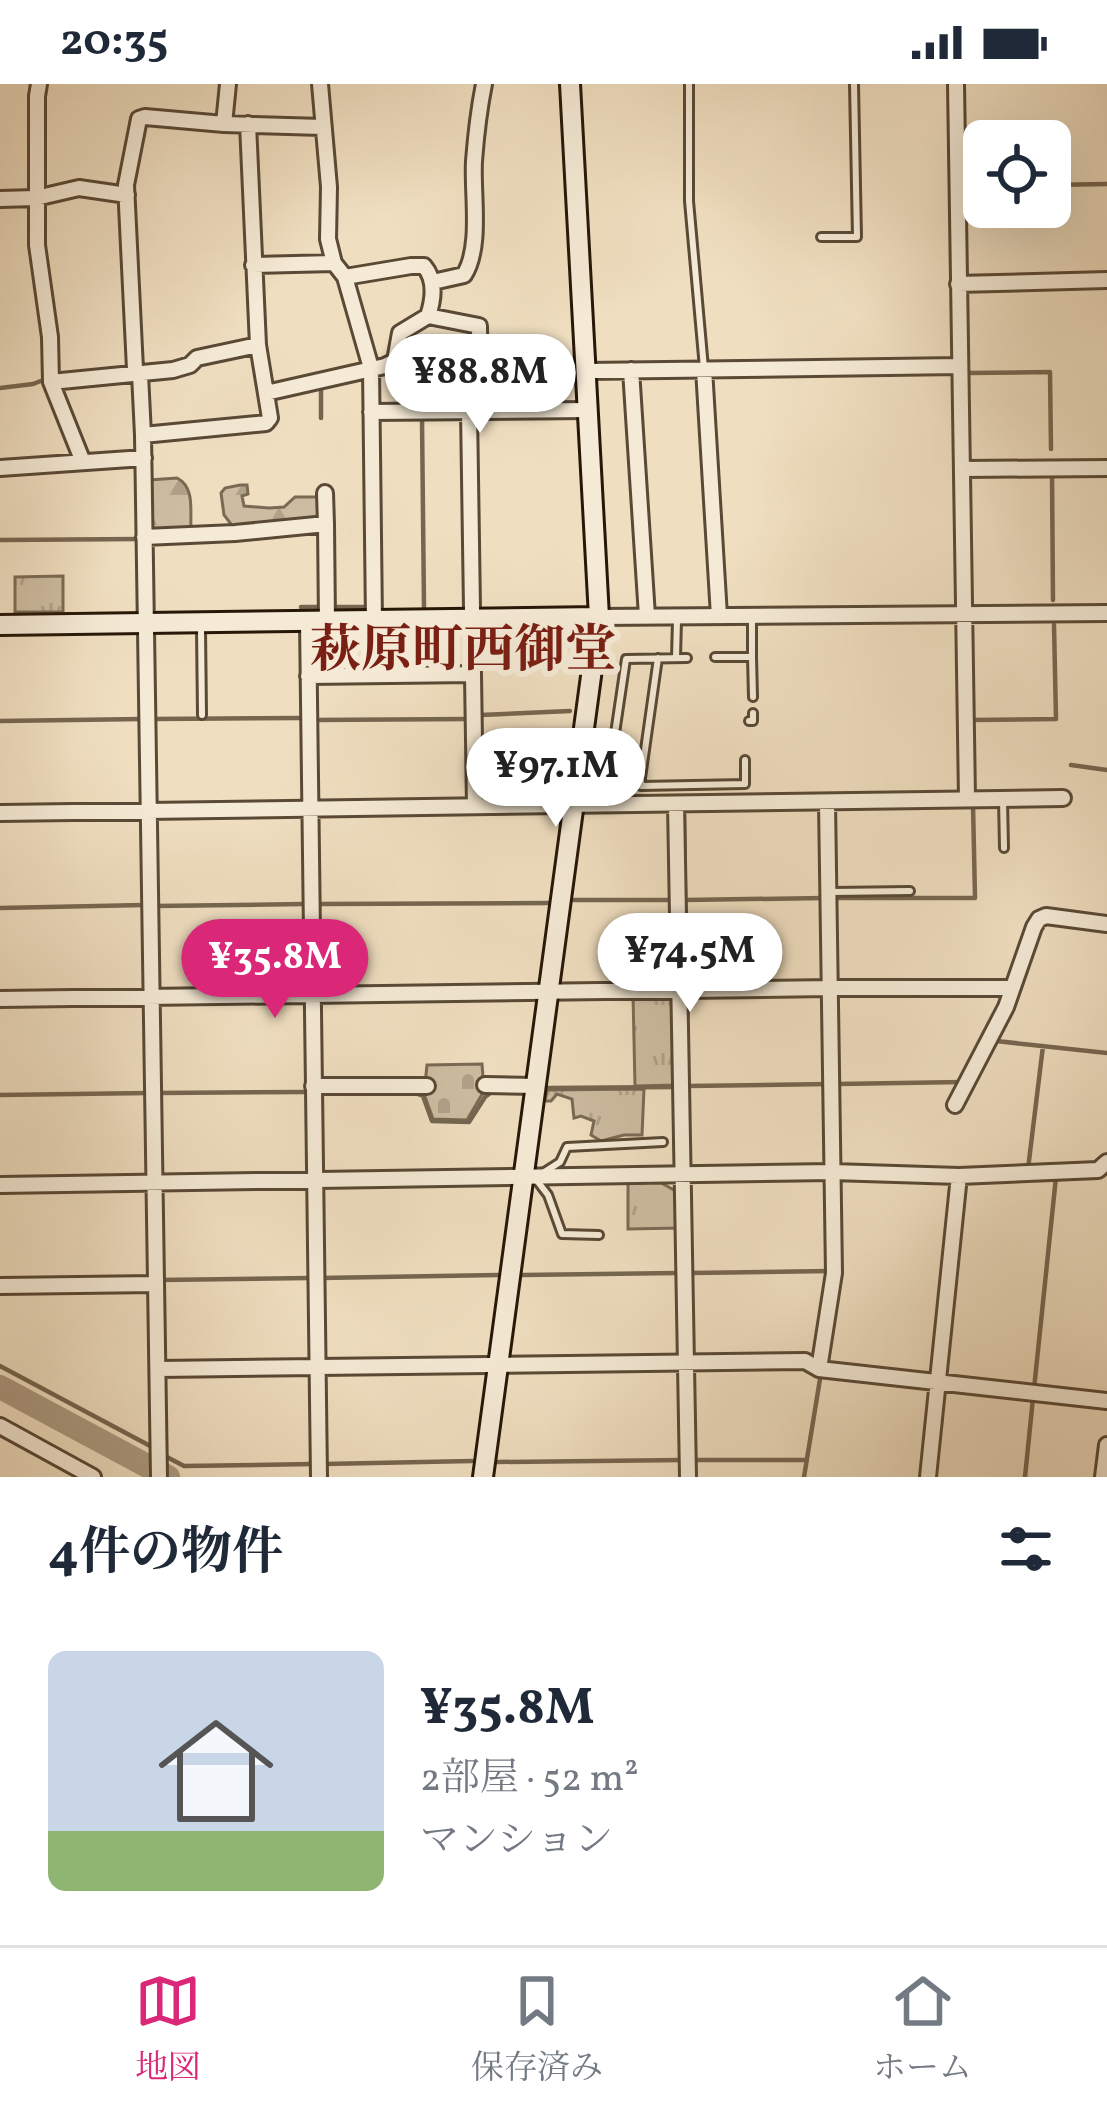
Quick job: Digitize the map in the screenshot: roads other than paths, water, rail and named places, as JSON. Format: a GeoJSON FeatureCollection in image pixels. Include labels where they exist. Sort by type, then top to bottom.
{"type":"FeatureCollection","features":[{"type":"Feature","properties":{"kind":"street"},"geometry":{"type":"LineString","coordinates":[[39,84],[37,244],[51,382],[82,462]]}},
{"type":"Feature","properties":{"kind":"street"},"geometry":{"type":"LineString","coordinates":[[224,124],[228,84]]}},
{"type":"Feature","properties":{"kind":"street"},"geometry":{"type":"LineString","coordinates":[[320,84],[329,187],[328,239],[334,263],[345,277],[371,368],[374,621]]}},
{"type":"Feature","properties":{"kind":"street"},"geometry":{"type":"LineString","coordinates":[[433,282],[464,275],[470,267],[474,164],[484,84]]}},
{"type":"Feature","properties":{"kind":"street"},"geometry":{"type":"LineString","coordinates":[[483,1477],[530,1178],[536,1086],[599,617],[570,84]]}},
{"type":"Feature","properties":{"kind":"street"},"geometry":{"type":"LineString","coordinates":[[956,84],[967,799]]}},
{"type":"Feature","properties":{"kind":"street"},"geometry":{"type":"LineString","coordinates":[[159,1477],[144,458],[140,374],[134,369],[126,184],[139,119],[145,117],[322,127]]}},
{"type":"Feature","properties":{"kind":"street"},"geometry":{"type":"LineString","coordinates":[[143,435],[266,423],[270,418],[258,345],[248,124]]}},
{"type":"Feature","properties":{"kind":"street"},"geometry":{"type":"LineString","coordinates":[[0,199],[36,198],[79,188],[127,195]]}},
{"type":"Feature","properties":{"kind":"street"},"geometry":{"type":"LineString","coordinates":[[253,265],[334,263]]}},
{"type":"Feature","properties":{"kind":"street"},"geometry":{"type":"LineString","coordinates":[[345,277],[424,266],[433,282],[428,316]]}},
{"type":"Feature","properties":{"kind":"street"},"geometry":{"type":"LineString","coordinates":[[958,284],[1107,280]]}},
{"type":"Feature","properties":{"kind":"street"},"geometry":{"type":"LineString","coordinates":[[266,393],[385,366],[395,361],[400,333],[428,316],[479,326],[472,620],[475,806]]}},
{"type":"Feature","properties":{"kind":"street"},"geometry":{"type":"LineString","coordinates":[[51,382],[173,370],[197,358],[258,345]]}},
{"type":"Feature","properties":{"kind":"street"},"geometry":{"type":"LineString","coordinates":[[587,370],[960,366]]}},
{"type":"Feature","properties":{"kind":"street"},"geometry":{"type":"LineString","coordinates":[[704,369],[719,616]]}},
{"type":"Feature","properties":{"kind":"street"},"geometry":{"type":"LineString","coordinates":[[631,370],[647,616]]}},
{"type":"Feature","properties":{"kind":"street"},"geometry":{"type":"LineString","coordinates":[[371,412],[589,410]]}},
{"type":"Feature","properties":{"kind":"street"},"geometry":{"type":"LineString","coordinates":[[0,468],[144,458]]}},
{"type":"Feature","properties":{"kind":"street"},"geometry":{"type":"LineString","coordinates":[[962,469],[1107,468]]}},
{"type":"Feature","properties":{"kind":"street"},"geometry":{"type":"LineString","coordinates":[[319,1477],[308,676],[317,622],[325,493]]}},
{"type":"Feature","properties":{"kind":"street"},"geometry":{"type":"LineString","coordinates":[[144,537],[326,524]]}},
{"type":"Feature","properties":{"kind":"street"},"geometry":{"type":"LineString","coordinates":[[0,626],[1107,613]]}},
{"type":"Feature","properties":{"kind":"street"},"geometry":{"type":"LineString","coordinates":[[308,676],[473,674]]}},
{"type":"Feature","properties":{"kind":"street"},"geometry":{"type":"LineString","coordinates":[[0,813],[1063,798]]}},
{"type":"Feature","properties":{"kind":"street"},"geometry":{"type":"LineString","coordinates":[[819,1369],[834,1273],[827,802]]}},
{"type":"Feature","properties":{"kind":"street"},"geometry":{"type":"LineString","coordinates":[[676,804],[688,1477]]}},
{"type":"Feature","properties":{"kind":"street"},"geometry":{"type":"LineString","coordinates":[[955,1105],[1040,919],[1107,924]]}},
{"type":"Feature","properties":{"kind":"street"},"geometry":{"type":"LineString","coordinates":[[0,999],[1012,988]]}},
{"type":"Feature","properties":{"kind":"street"},"geometry":{"type":"LineString","coordinates":[[485,1085],[536,1086]]}},
{"type":"Feature","properties":{"kind":"street"},"geometry":{"type":"LineString","coordinates":[[313,1087],[427,1086]]}},
{"type":"Feature","properties":{"kind":"street"},"geometry":{"type":"LineString","coordinates":[[0,1185],[832,1172],[959,1176],[1098,1170],[1107,1162]]}},
{"type":"Feature","properties":{"kind":"street"},"geometry":{"type":"LineString","coordinates":[[928,1477],[959,1176]]}},
{"type":"Feature","properties":{"kind":"street"},"geometry":{"type":"LineString","coordinates":[[0,1286],[156,1284]]}},
{"type":"Feature","properties":{"kind":"street"},"geometry":{"type":"LineString","coordinates":[[158,1370],[805,1361],[819,1369],[1107,1402]]}},
{"type":"Feature","properties":{"kind":"street"},"geometry":{"type":"LineString","coordinates":[[0,1426],[93,1477]]}},
{"type":"Feature","properties":{"kind":"street"},"geometry":{"type":"LineString","coordinates":[[1103,1477],[1107,1445]]}},
{"type":"Feature","properties":{"kind":"lane"},"geometry":{"type":"LineString","coordinates":[[689,84],[689,201],[704,369]]}},
{"type":"Feature","properties":{"kind":"lane"},"geometry":{"type":"LineString","coordinates":[[821,237],[857,237],[854,84]]}},
{"type":"Feature","properties":{"kind":"lane"},"geometry":{"type":"LineString","coordinates":[[676,658],[677,616]]}},
{"type":"Feature","properties":{"kind":"lane"},"geometry":{"type":"LineString","coordinates":[[752,616],[753,697]]}},
{"type":"Feature","properties":{"kind":"lane"},"geometry":{"type":"LineString","coordinates":[[200,623],[202,715]]}},
{"type":"Feature","properties":{"kind":"lane"},"geometry":{"type":"LineString","coordinates":[[715,657],[752,657]]}},
{"type":"Feature","properties":{"kind":"lane"},"geometry":{"type":"LineString","coordinates":[[658,658],[641,786],[745,784],[745,760]]}},
{"type":"Feature","properties":{"kind":"lane"},"geometry":{"type":"LineString","coordinates":[[609,774],[626,659],[687,658]]}},
{"type":"Feature","properties":{"kind":"lane"},"geometry":{"type":"LineString","coordinates":[[535,757],[537,740],[581,745]]}},
{"type":"Feature","properties":{"kind":"lane"},"geometry":{"type":"LineString","coordinates":[[578,769],[641,778]]}},
{"type":"Feature","properties":{"kind":"lane"},"geometry":{"type":"LineString","coordinates":[[1003,799],[1004,848]]}},
{"type":"Feature","properties":{"kind":"lane"},"geometry":{"type":"LineString","coordinates":[[828,892],[910,891]]}},
{"type":"Feature","properties":{"kind":"lane"},"geometry":{"type":"LineString","coordinates":[[599,1234],[562,1234],[548,1195],[530,1178],[560,1162],[567,1148],[663,1142]]}},
{"type":"Feature","properties":{"kind":"waterway"},"geometry":{"type":"LineString","coordinates":[[1071,185],[1107,184]]}},
{"type":"Feature","properties":{"kind":"waterway"},"geometry":{"type":"LineString","coordinates":[[966,373],[1050,372],[1051,449]]}},
{"type":"Feature","properties":{"kind":"waterway"},"geometry":{"type":"LineString","coordinates":[[0,388],[46,379]]}},
{"type":"Feature","properties":{"kind":"waterway"},"geometry":{"type":"LineString","coordinates":[[321,387],[321,418]]}},
{"type":"Feature","properties":{"kind":"waterway"},"geometry":{"type":"LineString","coordinates":[[422,419],[424,607]]}},
{"type":"Feature","properties":{"kind":"waterway"},"geometry":{"type":"LineString","coordinates":[[1052,472],[1053,600]]}},
{"type":"Feature","properties":{"kind":"waterway"},"geometry":{"type":"LineString","coordinates":[[0,540],[141,539]]}},
{"type":"Feature","properties":{"kind":"waterway"},"geometry":{"type":"LineString","coordinates":[[301,607],[323,607]]}},
{"type":"Feature","properties":{"kind":"waterway"},"geometry":{"type":"LineString","coordinates":[[333,607],[369,607]]}},
{"type":"Feature","properties":{"kind":"waterway"},"geometry":{"type":"LineString","coordinates":[[973,720],[1056,719],[1054,625]]}},
{"type":"Feature","properties":{"kind":"waterway"},"geometry":{"type":"LineString","coordinates":[[971,627],[973,778]]}},
{"type":"Feature","properties":{"kind":"waterway"},"geometry":{"type":"LineString","coordinates":[[480,715],[570,711]]}},
{"type":"Feature","properties":{"kind":"waterway"},"geometry":{"type":"LineString","coordinates":[[153,719],[302,718]]}},
{"type":"Feature","properties":{"kind":"waterway"},"geometry":{"type":"LineString","coordinates":[[0,721],[142,719]]}},
{"type":"Feature","properties":{"kind":"waterway"},"geometry":{"type":"LineString","coordinates":[[314,720],[470,719]]}},
{"type":"Feature","properties":{"kind":"waterway"},"geometry":{"type":"LineString","coordinates":[[1071,765],[1107,770]]}},
{"type":"Feature","properties":{"kind":"waterway"},"geometry":{"type":"LineString","coordinates":[[834,898],[975,898],[973,804]]}},
{"type":"Feature","properties":{"kind":"waterway"},"geometry":{"type":"LineString","coordinates":[[684,813],[686,978]]}},
{"type":"Feature","properties":{"kind":"waterway"},"geometry":{"type":"LineString","coordinates":[[686,900],[824,898]]}},
{"type":"Feature","properties":{"kind":"waterway"},"geometry":{"type":"LineString","coordinates":[[574,900],[673,900]]}},
{"type":"Feature","properties":{"kind":"waterway"},"geometry":{"type":"LineString","coordinates":[[319,904],[549,903]]}},
{"type":"Feature","properties":{"kind":"waterway"},"geometry":{"type":"LineString","coordinates":[[155,906],[305,904]]}},
{"type":"Feature","properties":{"kind":"waterway"},"geometry":{"type":"LineString","coordinates":[[0,908],[144,905]]}},
{"type":"Feature","properties":{"kind":"waterway"},"geometry":{"type":"LineString","coordinates":[[687,1002],[687,1051]]}},
{"type":"Feature","properties":{"kind":"waterway"},"geometry":{"type":"LineString","coordinates":[[996,1041],[1107,1053]]}},
{"type":"Feature","properties":{"kind":"waterway"},"geometry":{"type":"LineString","coordinates":[[1028,1169],[1043,1046]]}},
{"type":"Feature","properties":{"kind":"waterway"},"geometry":{"type":"LineString","coordinates":[[837,1084],[963,1082]]}},
{"type":"Feature","properties":{"kind":"waterway"},"geometry":{"type":"LineString","coordinates":[[688,1086],[829,1084]]}},
{"type":"Feature","properties":{"kind":"waterway"},"geometry":{"type":"LineString","coordinates":[[548,1088],[676,1087]]}},
{"type":"Feature","properties":{"kind":"waterway"},"geometry":{"type":"LineString","coordinates":[[415,1093],[423,1096],[432,1121],[469,1122],[493,1091]]}},
{"type":"Feature","properties":{"kind":"waterway"},"geometry":{"type":"LineString","coordinates":[[157,1093],[307,1092]]}},
{"type":"Feature","properties":{"kind":"waterway"},"geometry":{"type":"LineString","coordinates":[[0,1095],[149,1093]]}},
{"type":"Feature","properties":{"kind":"waterway"},"geometry":{"type":"LineString","coordinates":[[319,1093],[404,1093]]}},
{"type":"Feature","properties":{"kind":"waterway"},"geometry":{"type":"LineString","coordinates":[[1034,1389],[1056,1177]]}},
{"type":"Feature","properties":{"kind":"waterway"},"geometry":{"type":"LineString","coordinates":[[690,1273],[830,1271]]}},
{"type":"Feature","properties":{"kind":"waterway"},"geometry":{"type":"LineString","coordinates":[[522,1275],[678,1273]]}},
{"type":"Feature","properties":{"kind":"waterway"},"geometry":{"type":"LineString","coordinates":[[320,1278],[498,1275]]}},
{"type":"Feature","properties":{"kind":"waterway"},"geometry":{"type":"LineString","coordinates":[[160,1280],[310,1278]]}},
{"type":"Feature","properties":{"kind":"waterway"},"geometry":{"type":"LineString","coordinates":[[0,1366],[154,1448]]}},
{"type":"Feature","properties":{"kind":"waterway"},"geometry":{"type":"LineString","coordinates":[[804,1477],[821,1373]]}},
{"type":"Feature","properties":{"kind":"waterway"},"geometry":{"type":"LineString","coordinates":[[0,1387],[168,1477]]}},
{"type":"Feature","properties":{"kind":"waterway"},"geometry":{"type":"LineString","coordinates":[[1025,1477],[1033,1398]]}},
{"type":"Feature","properties":{"kind":"waterway"},"geometry":{"type":"LineString","coordinates":[[163,1455],[184,1466],[313,1464]]}},
{"type":"Feature","properties":{"kind":"waterway"},"geometry":{"type":"LineString","coordinates":[[497,1462],[683,1460]]}},
{"type":"Feature","properties":{"kind":"waterway"},"geometry":{"type":"LineString","coordinates":[[693,1460],[807,1460]]}},
{"type":"Feature","properties":{"kind":"waterway"},"geometry":{"type":"LineString","coordinates":[[324,1464],[472,1461]]}},
{"type":"Feature","properties":{"kind":"district","name":"萩原町西御堂"},"geometry":{"type":"Point","coordinates":[463,652]}}]}
